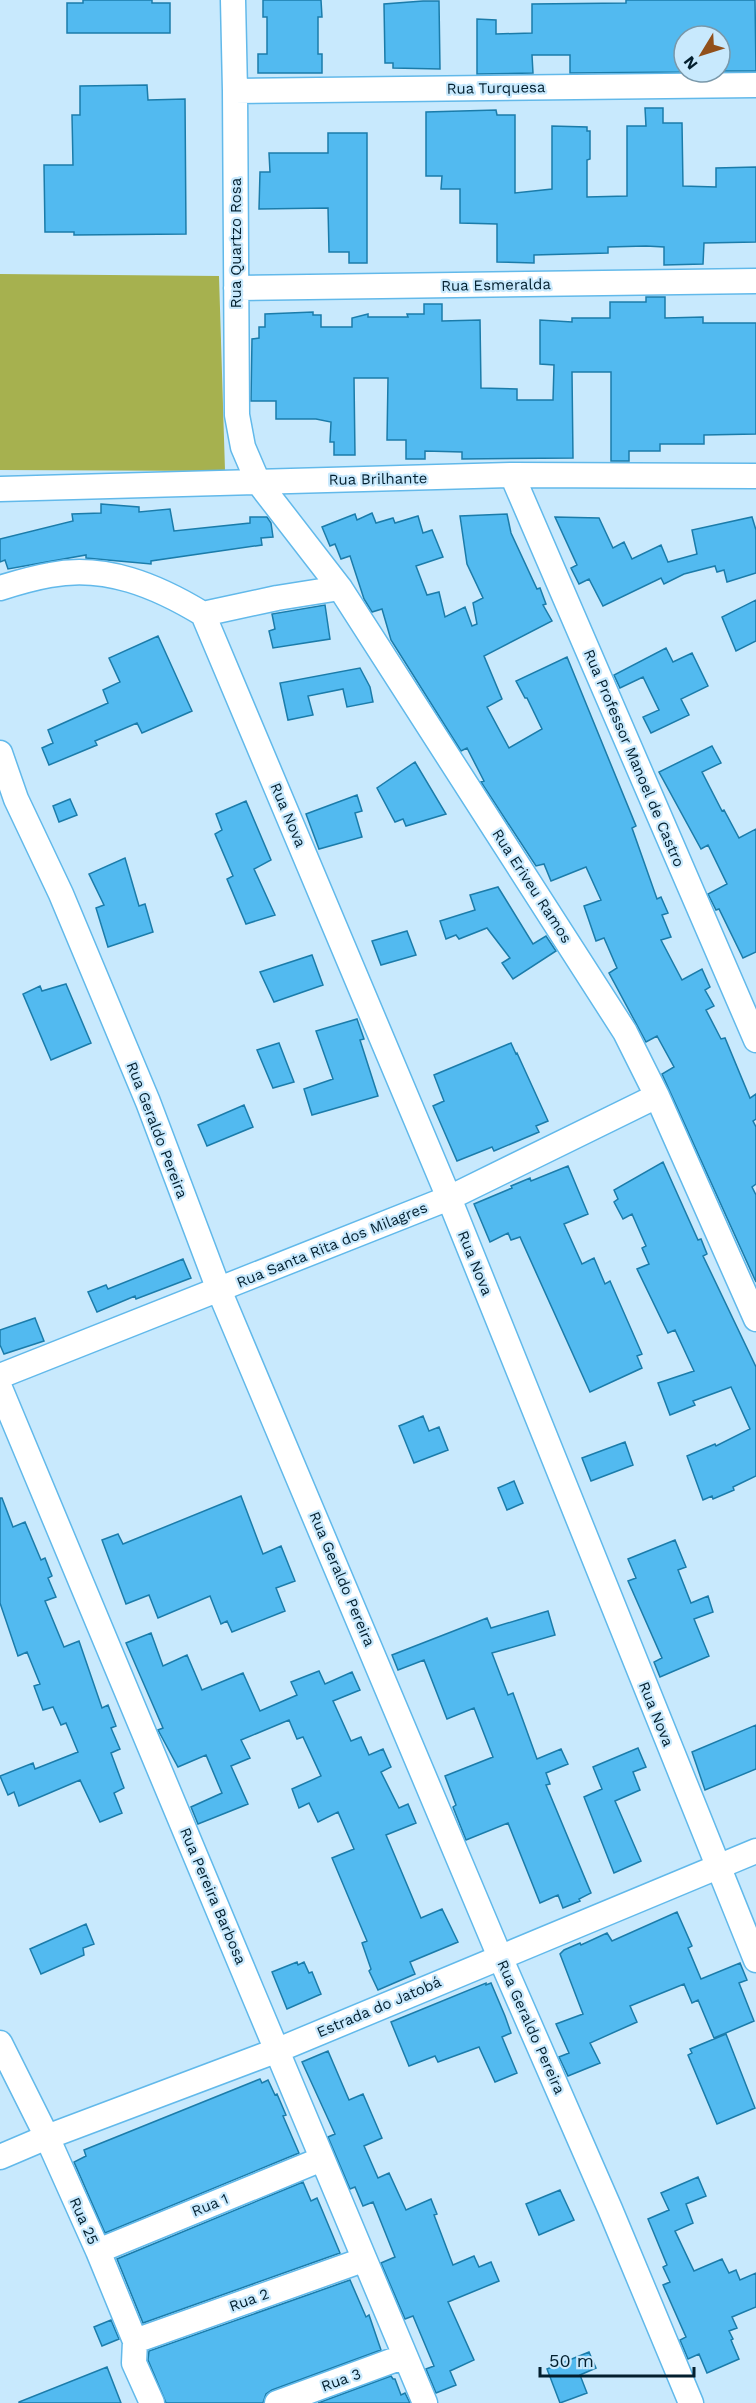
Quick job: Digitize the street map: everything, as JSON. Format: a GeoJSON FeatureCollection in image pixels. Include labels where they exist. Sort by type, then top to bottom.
{"type":"FeatureCollection","features":[{"type":"Feature","properties":{"kind":"street","name":"Rua Quartzo Rosa"},"geometry":{"type":"LineString","coordinates":[[233,0],[236,91],[237,415],[243,447],[258,482]]}},
{"type":"Feature","properties":{"kind":"street","name":"Rua Turquesa"},"geometry":{"type":"LineString","coordinates":[[236,91],[756,85]]}},
{"type":"Feature","properties":{"kind":"street","name":"Rua Esmeralda"},"geometry":{"type":"LineString","coordinates":[[236,288],[756,281]]}},
{"type":"Feature","properties":{"kind":"street","name":"Rua Brilhante"},"geometry":{"type":"LineString","coordinates":[[0,489],[512,476],[756,476]]}},
{"type":"Feature","properties":{"kind":"street","name":"Rua Professor Manoel de Castro"},"geometry":{"type":"LineString","coordinates":[[512,476],[756,1040]]}},
{"type":"Feature","properties":{"kind":"street","name":"Rua Eriveu Ramos"},"geometry":{"type":"LineString","coordinates":[[258,482],[340,588],[608,1002],[657,1096],[755,1315]]}},
{"type":"Feature","properties":{"kind":"street"},"geometry":{"type":"LineString","coordinates":[[0,588],[50,574],[97,573],[132,579],[161,591],[203,614],[277,598],[340,588]]}},
{"type":"Feature","properties":{"kind":"street","name":"Rua Nova"},"geometry":{"type":"LineString","coordinates":[[203,614],[449,1198],[756,1960]]}},
{"type":"Feature","properties":{"kind":"street","name":"Rua Geraldo Pereira"},"geometry":{"type":"LineString","coordinates":[[0,753],[16,799],[61,894],[148,1102],[219,1290],[691,2403]]}},
{"type":"Feature","properties":{"kind":"street","name":"Rua Santa Rita dos Milagres"},"geometry":{"type":"LineString","coordinates":[[0,1376],[449,1198],[657,1096]]}},
{"type":"Feature","properties":{"kind":"street","name":"Rua Pereira Barbosa"},"geometry":{"type":"LineString","coordinates":[[0,1388],[278,2050],[363,2260],[425,2403]]}},
{"type":"Feature","properties":{"kind":"street","name":"Estrada do Jatobá"},"geometry":{"type":"LineString","coordinates":[[0,2157],[278,2050],[756,1851]]}},
{"type":"Feature","properties":{"kind":"street","name":"Rua 25"},"geometry":{"type":"LineString","coordinates":[[0,2043],[47,2137],[98,2251],[135,2341],[134,2363],[152,2403]]}},
{"type":"Feature","properties":{"kind":"street","name":"Rua 1"},"geometry":{"type":"LineString","coordinates":[[98,2251],[322,2159]]}},
{"type":"Feature","properties":{"kind":"street","name":"Rua 2"},"geometry":{"type":"LineString","coordinates":[[135,2341],[363,2260]]}},
{"type":"Feature","properties":{"kind":"street","name":"Rua 3"},"geometry":{"type":"LineString","coordinates":[[277,2403],[405,2356]]}},
{"type":"Feature","properties":{"kind":"green space"},"geometry":{"type":"Polygon","coordinates":[[[0,274],[219,276],[225,471],[0,470],[0,274]]]}},
{"type":"Feature","properties":{"kind":"building"},"geometry":{"type":"Polygon","coordinates":[[[83,0],[152,0],[152,3],[170,3],[170,33],[67,33],[67,3],[83,3],[83,0]]]}},
{"type":"Feature","properties":{"kind":"building"},"geometry":{"type":"Polygon","coordinates":[[[263,0],[321,0],[322,17],[318,17],[318,54],[322,54],[322,73],[258,73],[258,54],[267,54],[267,17],[263,17],[263,0]]]}},
{"type":"Feature","properties":{"kind":"building"},"geometry":{"type":"Polygon","coordinates":[[[626,0],[755,0],[756,71],[732,71],[732,24],[672,24],[672,72],[570,73],[570,55],[532,55],[533,73],[477,74],[477,19],[496,20],[496,34],[532,33],[532,4],[626,3],[626,0]]]}},
{"type":"Feature","properties":{"kind":"building"},"geometry":{"type":"Polygon","coordinates":[[[439,1],[440,69],[393,68],[393,63],[385,63],[384,4],[439,1]]]}},
{"type":"Feature","properties":{"kind":"building"},"geometry":{"type":"Polygon","coordinates":[[[147,85],[148,100],[185,99],[186,234],[74,235],[74,232],[45,232],[44,165],[73,165],[72,115],[80,115],[80,86],[147,85]]]}},
{"type":"Feature","properties":{"kind":"building"},"geometry":{"type":"Polygon","coordinates":[[[645,108],[663,108],[663,123],[682,123],[683,186],[716,187],[716,168],[756,167],[756,242],[704,243],[703,264],[664,265],[664,247],[646,246],[608,247],[608,253],[534,255],[534,263],[497,262],[497,224],[460,223],[460,189],[441,189],[442,176],[426,176],[426,112],[496,110],[497,115],[515,115],[515,193],[552,189],[552,126],[587,127],[587,131],[590,131],[587,197],[627,196],[627,126],[646,126],[645,108]]]}},
{"type":"Feature","properties":{"kind":"building"},"geometry":{"type":"Polygon","coordinates":[[[328,133],[367,133],[367,263],[349,263],[349,252],[329,252],[328,208],[259,209],[260,172],[270,172],[269,153],[328,153],[328,133]]]}},
{"type":"Feature","properties":{"kind":"building"},"geometry":{"type":"Polygon","coordinates":[[[646,297],[665,297],[665,318],[703,317],[703,323],[756,323],[756,434],[704,435],[704,444],[660,444],[660,451],[629,451],[629,461],[611,461],[611,372],[572,372],[573,458],[462,459],[462,452],[425,451],[425,459],[406,459],[406,440],[387,440],[388,378],[354,378],[355,455],[334,455],[334,442],[330,442],[331,422],[316,419],[276,419],[276,401],[251,401],[252,339],[259,338],[259,327],[265,327],[265,314],[313,312],[313,315],[321,315],[321,327],[352,327],[352,318],[368,314],[368,317],[408,317],[407,314],[424,314],[424,304],[442,304],[442,321],[480,320],[481,388],[517,389],[517,400],[553,400],[554,365],[540,364],[540,320],[572,322],[572,318],[610,318],[610,302],[646,302],[646,297]]]}},
{"type":"Feature","properties":{"kind":"building"},"geometry":{"type":"Polygon","coordinates":[[[101,504],[139,507],[139,512],[170,509],[174,531],[250,523],[250,517],[267,517],[271,523],[273,537],[261,538],[262,545],[151,561],[151,564],[86,558],[86,555],[8,569],[5,560],[0,562],[0,539],[73,521],[72,514],[101,513],[101,504]]]}},
{"type":"Feature","properties":{"kind":"building"},"geometry":{"type":"Polygon","coordinates":[[[372,513],[376,523],[393,518],[395,523],[418,516],[423,533],[432,530],[443,557],[416,566],[427,595],[439,592],[445,617],[465,607],[472,626],[477,624],[473,603],[483,598],[467,564],[460,516],[507,514],[511,533],[537,589],[540,588],[546,604],[543,605],[552,621],[484,656],[502,699],[487,707],[509,748],[542,729],[516,681],[567,657],[636,826],[632,828],[657,899],[661,897],[668,913],[662,915],[671,937],[661,940],[682,980],[702,969],[710,987],[705,990],[714,1006],[706,1010],[721,1039],[725,1038],[750,1098],[756,1094],[756,1119],[753,1121],[756,1127],[756,1184],[752,1187],[756,1195],[756,1282],[662,1074],[674,1067],[657,1036],[646,1042],[609,973],[617,968],[604,938],[596,941],[584,906],[601,900],[586,867],[551,881],[544,864],[536,866],[481,782],[484,781],[467,748],[461,751],[391,640],[382,609],[372,612],[364,599],[350,556],[341,559],[335,544],[330,546],[322,527],[355,514],[357,520],[372,513]]]}},
{"type":"Feature","properties":{"kind":"building"},"geometry":{"type":"Polygon","coordinates":[[[555,517],[599,518],[613,548],[624,542],[632,559],[661,545],[668,562],[697,554],[692,530],[752,517],[756,530],[756,573],[727,582],[724,570],[717,572],[715,566],[684,574],[664,584],[661,578],[603,606],[589,579],[579,584],[571,568],[577,565],[555,517]]]}},
{"type":"Feature","properties":{"kind":"building"},"geometry":{"type":"Polygon","coordinates":[[[756,600],[756,641],[736,651],[722,617],[756,600]]]}},
{"type":"Feature","properties":{"kind":"building"},"geometry":{"type":"Polygon","coordinates":[[[325,605],[330,639],[273,648],[269,631],[275,629],[272,614],[325,605]]]}},
{"type":"Feature","properties":{"kind":"building"},"geometry":{"type":"Polygon","coordinates":[[[158,636],[192,711],[142,733],[137,723],[95,741],[97,745],[49,765],[42,748],[53,743],[48,730],[108,703],[103,690],[120,682],[109,658],[158,636]]]}},
{"type":"Feature","properties":{"kind":"building"},"geometry":{"type":"Polygon","coordinates":[[[666,648],[673,662],[692,653],[708,686],[681,699],[689,715],[651,733],[643,717],[659,710],[643,677],[620,688],[614,675],[666,648]]]}},
{"type":"Feature","properties":{"kind":"building"},"geometry":{"type":"Polygon","coordinates":[[[360,668],[370,687],[373,702],[347,707],[343,689],[308,696],[313,715],[288,720],[280,683],[360,668]]]}},
{"type":"Feature","properties":{"kind":"building"},"geometry":{"type":"Polygon","coordinates":[[[712,746],[721,763],[702,772],[722,811],[724,810],[739,838],[756,829],[756,952],[743,958],[719,909],[716,910],[708,894],[727,884],[708,845],[701,849],[659,772],[712,746]]]}},
{"type":"Feature","properties":{"kind":"building"},"geometry":{"type":"Polygon","coordinates":[[[415,762],[446,814],[406,826],[403,819],[395,822],[377,788],[415,762]]]}},
{"type":"Feature","properties":{"kind":"building"},"geometry":{"type":"Polygon","coordinates":[[[357,795],[362,811],[355,813],[362,837],[319,849],[306,814],[357,795]]]}},
{"type":"Feature","properties":{"kind":"building"},"geometry":{"type":"Polygon","coordinates":[[[70,799],[77,815],[59,822],[53,806],[70,799]]]}},
{"type":"Feature","properties":{"kind":"building"},"geometry":{"type":"Polygon","coordinates":[[[246,801],[271,860],[254,869],[275,915],[246,924],[227,879],[233,876],[215,834],[222,830],[216,814],[246,801]]]}},
{"type":"Feature","properties":{"kind":"building"},"geometry":{"type":"Polygon","coordinates":[[[125,858],[139,906],[145,904],[153,932],[108,947],[96,908],[104,905],[89,874],[125,858]]]}},
{"type":"Feature","properties":{"kind":"building"},"geometry":{"type":"Polygon","coordinates":[[[498,887],[533,944],[546,936],[556,951],[513,979],[502,963],[510,958],[487,928],[459,939],[456,935],[446,939],[440,921],[475,910],[470,895],[498,887]]]}},
{"type":"Feature","properties":{"kind":"building"},"geometry":{"type":"Polygon","coordinates":[[[407,931],[416,955],[381,965],[372,941],[407,931]]]}},
{"type":"Feature","properties":{"kind":"building"},"geometry":{"type":"Polygon","coordinates":[[[312,955],[323,985],[274,1002],[260,972],[312,955]]]}},
{"type":"Feature","properties":{"kind":"building"},"geometry":{"type":"Polygon","coordinates":[[[66,984],[91,1043],[51,1060],[23,994],[40,986],[42,991],[66,984]]]}},
{"type":"Feature","properties":{"kind":"building"},"geometry":{"type":"Polygon","coordinates":[[[357,1019],[364,1039],[360,1040],[378,1096],[312,1115],[304,1089],[333,1079],[316,1031],[357,1019]]]}},
{"type":"Feature","properties":{"kind":"building"},"geometry":{"type":"Polygon","coordinates":[[[279,1043],[294,1082],[273,1088],[257,1050],[279,1043]]]}},
{"type":"Feature","properties":{"kind":"building"},"geometry":{"type":"Polygon","coordinates":[[[511,1043],[548,1121],[536,1126],[539,1132],[494,1151],[492,1147],[457,1161],[433,1106],[444,1101],[434,1075],[511,1043]]]}},
{"type":"Feature","properties":{"kind":"building"},"geometry":{"type":"Polygon","coordinates":[[[244,1105],[253,1127],[207,1146],[198,1125],[244,1105]]]}},
{"type":"Feature","properties":{"kind":"building"},"geometry":{"type":"Polygon","coordinates":[[[663,1162],[698,1240],[701,1239],[707,1254],[703,1256],[756,1367],[756,1476],[733,1487],[734,1490],[713,1499],[712,1496],[703,1500],[687,1456],[715,1444],[716,1446],[750,1429],[731,1387],[693,1401],[695,1405],[670,1415],[658,1383],[694,1371],[675,1330],[668,1333],[637,1269],[649,1264],[642,1248],[646,1246],[632,1214],[623,1219],[614,1202],[618,1199],[614,1190],[663,1162]]]}},
{"type":"Feature","properties":{"kind":"building"},"geometry":{"type":"Polygon","coordinates":[[[568,1166],[588,1214],[564,1224],[582,1264],[594,1258],[605,1284],[610,1281],[642,1354],[637,1356],[642,1368],[590,1392],[520,1237],[511,1240],[508,1233],[490,1242],[474,1204],[530,1178],[531,1181],[568,1166]]]}},
{"type":"Feature","properties":{"kind":"building"},"geometry":{"type":"Polygon","coordinates":[[[183,1259],[191,1278],[136,1299],[135,1296],[97,1312],[88,1292],[106,1285],[108,1289],[183,1259]]]}},
{"type":"Feature","properties":{"kind":"building"},"geometry":{"type":"Polygon","coordinates":[[[35,1318],[44,1341],[4,1354],[0,1345],[0,1330],[35,1318]]]}},
{"type":"Feature","properties":{"kind":"building"},"geometry":{"type":"Polygon","coordinates":[[[423,1416],[429,1431],[439,1427],[448,1450],[414,1463],[399,1426],[423,1416]]]}},
{"type":"Feature","properties":{"kind":"building"},"geometry":{"type":"Polygon","coordinates":[[[625,1442],[633,1465],[591,1481],[582,1458],[625,1442]]]}},
{"type":"Feature","properties":{"kind":"building"},"geometry":{"type":"Polygon","coordinates":[[[514,1481],[523,1503],[507,1510],[498,1488],[514,1481]]]}},
{"type":"Feature","properties":{"kind":"building"},"geometry":{"type":"Polygon","coordinates":[[[241,1496],[263,1554],[281,1546],[295,1581],[276,1588],[285,1611],[232,1632],[227,1621],[221,1624],[210,1596],[158,1618],[149,1595],[126,1604],[102,1540],[118,1534],[123,1544],[241,1496]]]}},
{"type":"Feature","properties":{"kind":"building"},"geometry":{"type":"Polygon","coordinates":[[[0,1498],[2,1498],[13,1527],[25,1522],[41,1560],[45,1558],[52,1576],[48,1578],[56,1597],[45,1601],[64,1647],[79,1641],[102,1708],[108,1705],[116,1726],[111,1728],[120,1749],[111,1753],[124,1788],[114,1793],[122,1813],[100,1822],[80,1780],[19,1806],[14,1792],[8,1795],[0,1776],[33,1763],[35,1769],[78,1752],[66,1723],[61,1725],[53,1707],[43,1710],[34,1686],[40,1684],[27,1652],[18,1656],[0,1603],[0,1498]]]}},
{"type":"Feature","properties":{"kind":"building"},"geometry":{"type":"Polygon","coordinates":[[[675,1540],[686,1567],[678,1570],[691,1603],[708,1596],[713,1612],[694,1619],[709,1656],[660,1677],[654,1662],[662,1658],[628,1581],[636,1578],[628,1559],[675,1540]]]}},
{"type":"Feature","properties":{"kind":"building"},"geometry":{"type":"Polygon","coordinates":[[[548,1611],[555,1635],[492,1653],[508,1695],[513,1693],[537,1759],[561,1749],[568,1764],[546,1773],[550,1784],[546,1785],[591,1893],[579,1899],[580,1901],[563,1908],[558,1895],[540,1903],[508,1823],[466,1840],[453,1807],[456,1805],[445,1776],[493,1757],[474,1708],[447,1719],[424,1660],[398,1670],[392,1655],[487,1618],[491,1628],[548,1611]]]}},
{"type":"Feature","properties":{"kind":"building"},"geometry":{"type":"Polygon","coordinates":[[[151,1633],[163,1666],[187,1655],[202,1690],[243,1673],[260,1711],[297,1695],[291,1682],[319,1671],[325,1684],[352,1672],[360,1690],[333,1701],[351,1741],[361,1737],[369,1755],[383,1749],[391,1767],[381,1772],[399,1808],[408,1804],[416,1823],[386,1835],[421,1918],[442,1909],[458,1942],[410,1962],[415,1974],[378,1990],[369,1971],[371,1969],[362,1943],[367,1941],[332,1858],[354,1849],[338,1812],[318,1822],[309,1803],[299,1808],[292,1789],[321,1776],[303,1737],[297,1739],[289,1720],[241,1740],[250,1758],[231,1766],[248,1804],[198,1824],[191,1807],[222,1793],[206,1755],[178,1767],[158,1730],[163,1728],[126,1643],[151,1633]]]}},
{"type":"Feature","properties":{"kind":"building"},"geometry":{"type":"Polygon","coordinates":[[[756,1725],[756,1769],[705,1790],[692,1752],[756,1725]]]}},
{"type":"Feature","properties":{"kind":"building"},"geometry":{"type":"Polygon","coordinates":[[[638,1748],[646,1767],[633,1772],[640,1790],[615,1801],[641,1861],[614,1873],[584,1797],[602,1789],[593,1767],[638,1748]]]}},
{"type":"Feature","properties":{"kind":"building"},"geometry":{"type":"Polygon","coordinates":[[[677,1912],[692,1946],[688,1948],[701,1979],[740,1963],[747,1980],[739,1983],[754,2021],[714,2038],[698,2000],[692,2003],[684,1984],[630,2006],[637,2022],[590,2043],[600,2063],[568,2076],[559,2057],[569,2053],[556,2024],[583,2014],[560,1954],[564,1950],[607,1933],[612,1941],[677,1912]]]}},
{"type":"Feature","properties":{"kind":"building"},"geometry":{"type":"Polygon","coordinates":[[[86,1924],[94,1944],[83,1948],[84,1955],[41,1974],[30,1949],[86,1924]]]}},
{"type":"Feature","properties":{"kind":"building"},"geometry":{"type":"Polygon","coordinates":[[[297,1962],[298,1965],[304,1962],[309,1973],[312,1972],[321,1994],[287,2009],[272,1972],[297,1962]]]}},
{"type":"Feature","properties":{"kind":"building"},"geometry":{"type":"Polygon","coordinates":[[[486,1983],[486,1985],[491,1983],[511,2033],[502,2037],[517,2073],[495,2082],[479,2047],[438,2062],[435,2056],[409,2066],[391,2022],[486,1983]]]}},
{"type":"Feature","properties":{"kind":"building"},"geometry":{"type":"Polygon","coordinates":[[[726,2034],[755,2108],[717,2124],[688,2055],[692,2053],[690,2049],[726,2034]]]}},
{"type":"Feature","properties":{"kind":"building"},"geometry":{"type":"Polygon","coordinates":[[[328,2051],[349,2100],[363,2094],[382,2138],[364,2146],[378,2178],[389,2173],[406,2210],[431,2199],[437,2214],[434,2215],[453,2265],[474,2256],[479,2267],[491,2262],[499,2281],[448,2302],[474,2360],[450,2371],[456,2385],[436,2393],[426,2369],[434,2366],[413,2316],[405,2319],[381,2263],[395,2257],[373,2202],[363,2206],[355,2187],[350,2189],[328,2137],[335,2134],[302,2062],[328,2051]]]}},
{"type":"Feature","properties":{"kind":"building"},"geometry":{"type":"Polygon","coordinates":[[[260,2079],[262,2083],[268,2080],[275,2095],[277,2094],[286,2115],[283,2116],[299,2153],[105,2233],[74,2162],[86,2156],[84,2150],[260,2079]]]}},
{"type":"Feature","properties":{"kind":"building"},"geometry":{"type":"Polygon","coordinates":[[[698,2177],[706,2196],[686,2204],[693,2223],[675,2231],[694,2271],[722,2259],[729,2273],[736,2270],[740,2280],[756,2273],[756,2307],[732,2317],[737,2328],[729,2331],[739,2359],[707,2373],[699,2354],[688,2359],[680,2340],[686,2337],[663,2285],[670,2282],[663,2267],[667,2265],[648,2219],[669,2210],[661,2193],[698,2177]]]}},
{"type":"Feature","properties":{"kind":"building"},"geometry":{"type":"Polygon","coordinates":[[[303,2182],[311,2201],[317,2198],[340,2253],[143,2323],[117,2259],[303,2182]]]}},
{"type":"Feature","properties":{"kind":"building"},"geometry":{"type":"Polygon","coordinates":[[[560,2190],[574,2220],[539,2235],[526,2204],[560,2190]]]}},
{"type":"Feature","properties":{"kind":"building"},"geometry":{"type":"Polygon","coordinates":[[[350,2280],[366,2317],[369,2315],[381,2350],[272,2390],[266,2394],[263,2403],[166,2403],[148,2360],[149,2351],[350,2280]]]}},
{"type":"Feature","properties":{"kind":"building"},"geometry":{"type":"Polygon","coordinates":[[[111,2320],[119,2339],[102,2346],[94,2327],[111,2320]]]}},
{"type":"Feature","properties":{"kind":"building"},"geometry":{"type":"Polygon","coordinates":[[[589,2352],[596,2368],[580,2375],[587,2393],[560,2403],[547,2369],[589,2352]]]}},
{"type":"Feature","properties":{"kind":"building"},"geometry":{"type":"Polygon","coordinates":[[[107,2367],[121,2403],[19,2403],[19,2402],[107,2367]]]}},
{"type":"Feature","properties":{"kind":"building"},"geometry":{"type":"Polygon","coordinates":[[[391,2376],[395,2379],[401,2395],[405,2393],[410,2403],[318,2403],[391,2376]]]}}]}
